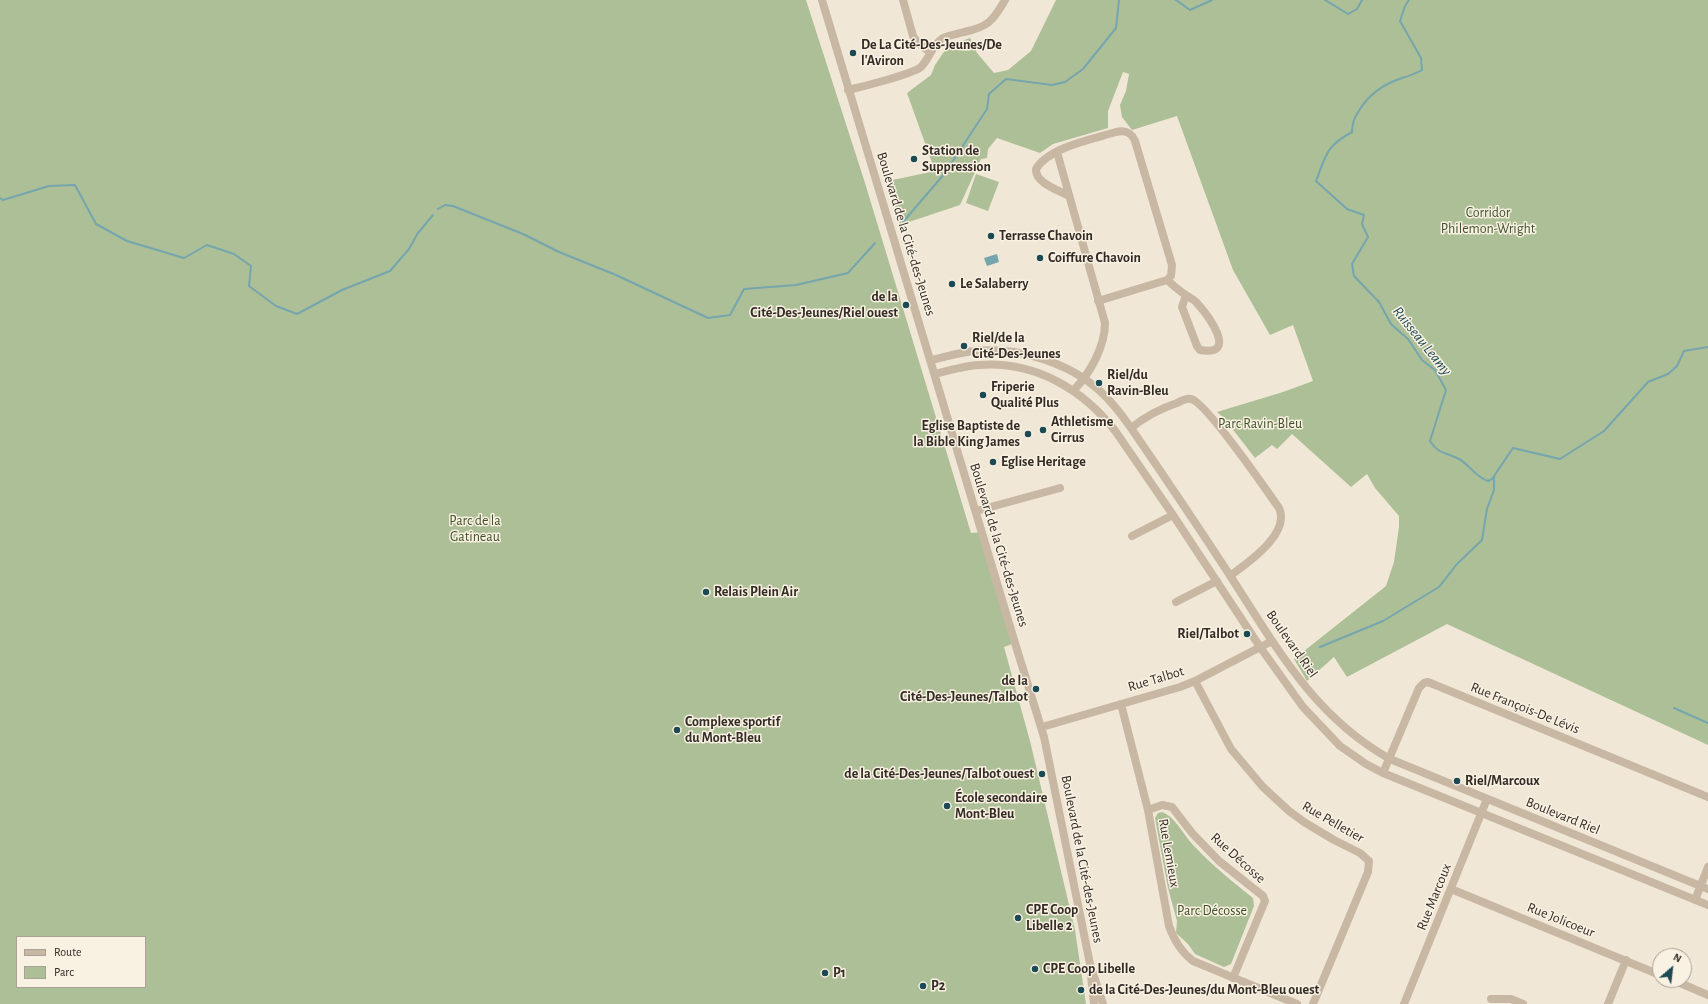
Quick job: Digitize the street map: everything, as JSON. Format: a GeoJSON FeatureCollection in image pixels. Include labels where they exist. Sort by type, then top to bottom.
{"type":"FeatureCollection","features":[{"type":"Feature","properties":{"kind":"street","name":"Boulevard de la Cité-des-Jeunes"},"geometry":{"type":"LineString","coordinates":[[822,0],[1042,727],[1090,964],[1094,1004]]}},
{"type":"Feature","properties":{"kind":"street"},"geometry":{"type":"LineString","coordinates":[[903,0],[913,36],[918,43],[930,52]]}},
{"type":"Feature","properties":{"kind":"street"},"geometry":{"type":"LineString","coordinates":[[848,90],[916,70],[924,62],[930,52],[944,38],[978,29],[990,23],[995,18],[1005,0]]}},
{"type":"Feature","properties":{"kind":"street"},"geometry":{"type":"LineString","coordinates":[[1069,196],[1042,182],[1036,173],[1036,169],[1043,160],[1057,152],[1122,131],[1126,131],[1133,137],[1172,265],[1171,276],[1167,280],[1098,301]]}},
{"type":"Feature","properties":{"kind":"street"},"geometry":{"type":"LineString","coordinates":[[1057,152],[1105,323],[1103,339],[1084,379],[1074,390]]}},
{"type":"Feature","properties":{"kind":"street"},"geometry":{"type":"LineString","coordinates":[[1167,280],[1197,303],[1218,333],[1220,340],[1218,347],[1213,351],[1200,350],[1198,346],[1182,307],[1186,295]]}},
{"type":"Feature","properties":{"kind":"street","name":"Boulevard Riel"},"geometry":{"type":"LineString","coordinates":[[931,360],[965,352],[993,350],[1004,351],[1043,360],[1060,366],[1084,379],[1110,401],[1131,428],[1272,641],[1303,684],[1334,719],[1358,740],[1390,759],[1704,887]]}},
{"type":"Feature","properties":{"kind":"street","name":"Boulevard Riel"},"geometry":{"type":"LineString","coordinates":[[935,374],[969,366],[1004,365],[1039,374],[1074,390],[1088,401],[1110,424],[1173,515],[1260,647],[1303,706],[1327,733],[1354,756],[1383,772],[1708,905]]}},
{"type":"Feature","properties":{"kind":"street"},"geometry":{"type":"LineString","coordinates":[[1131,428],[1161,408],[1186,399],[1195,400],[1244,458],[1279,508],[1281,516],[1279,526],[1265,548],[1255,558],[1230,576]]}},
{"type":"Feature","properties":{"kind":"street"},"geometry":{"type":"LineString","coordinates":[[976,511],[1060,488]]}},
{"type":"Feature","properties":{"kind":"street"},"geometry":{"type":"LineString","coordinates":[[1132,536],[1173,515]]}},
{"type":"Feature","properties":{"kind":"street"},"geometry":{"type":"LineString","coordinates":[[1176,602],[1217,581]]}},
{"type":"Feature","properties":{"kind":"street","name":"Rue Talbot"},"geometry":{"type":"LineString","coordinates":[[1042,727],[1180,687],[1195,681],[1272,641]]}},
{"type":"Feature","properties":{"kind":"street","name":"Rue Pelletier"},"geometry":{"type":"LineString","coordinates":[[1195,681],[1231,749],[1263,787],[1289,811],[1304,822],[1334,840],[1360,853],[1369,861],[1368,872],[1313,1004]]}},
{"type":"Feature","properties":{"kind":"street","name":"Rue François-De Lévis"},"geometry":{"type":"LineString","coordinates":[[1383,772],[1390,759],[1419,688],[1424,683],[1428,682],[1708,797]]}},
{"type":"Feature","properties":{"kind":"street","name":"Rue Lemieux"},"geometry":{"type":"LineString","coordinates":[[1121,704],[1148,810],[1169,926],[1174,938],[1184,953],[1193,961],[1297,1004]]}},
{"type":"Feature","properties":{"kind":"street","name":"Rue Marcoux"},"geometry":{"type":"LineString","coordinates":[[1404,1004],[1487,799]]}},
{"type":"Feature","properties":{"kind":"street","name":"Rue Décosse"},"geometry":{"type":"LineString","coordinates":[[1148,810],[1162,805],[1172,807],[1192,833],[1219,861],[1263,896],[1264,901],[1233,978]]}},
{"type":"Feature","properties":{"kind":"street"},"geometry":{"type":"LineString","coordinates":[[1695,900],[1704,887],[1708,867]]}},
{"type":"Feature","properties":{"kind":"street","name":"Rue Jolicoeur"},"geometry":{"type":"LineString","coordinates":[[1451,889],[1652,971]]}},
{"type":"Feature","properties":{"kind":"street"},"geometry":{"type":"LineString","coordinates":[[1608,1004],[1626,960]]}},
{"type":"Feature","properties":{"kind":"street","name":"Boulevard de la Cité-des-Jeunes"},"geometry":{"type":"LineString","coordinates":[[1090,964],[1103,1004]]}},
{"type":"Feature","properties":{"kind":"street"},"geometry":{"type":"LineString","coordinates":[[1692,988],[1708,995]]}},
{"type":"Feature","properties":{"kind":"street"},"geometry":{"type":"LineString","coordinates":[[1491,999],[1512,999],[1523,1004]]}},
{"type":"Feature","properties":{"kind":"green space","name":"Parc de la Gatineau"},"geometry":{"type":"Polygon","coordinates":[[[0,0],[806,0],[865,183],[971,533],[982,532],[1015,643],[1004,647],[1030,741],[1075,930],[1086,1004],[0,1004],[0,0]]]}},
{"type":"Feature","properties":{"kind":"green space","name":"Corridor Philemon-Wright"},"geometry":{"type":"Polygon","coordinates":[[[1056,0],[1708,0],[1708,745],[1447,624],[1347,677],[1334,657],[1307,681],[1294,659],[1386,586],[1394,562],[1399,516],[1375,488],[1367,474],[1351,487],[1292,434],[1277,449],[1272,445],[1255,458],[1224,418],[1217,412],[1283,392],[1313,381],[1293,325],[1270,335],[1233,270],[1177,116],[1132,130],[1122,117],[1120,105],[1126,91],[1129,74],[1123,72],[1108,111],[1108,128],[1053,144],[1040,153],[997,138],[988,149],[987,158],[981,159],[960,205],[900,225],[888,181],[935,171],[907,93],[931,75],[935,65],[948,46],[970,38],[977,53],[994,73],[1008,70],[1031,51],[1056,0]]]}},
{"type":"Feature","properties":{"kind":"green space"},"geometry":{"type":"Polygon","coordinates":[[[976,174],[999,182],[988,211],[966,203],[976,174]]]}},
{"type":"Feature","properties":{"kind":"green space","name":"Parc Décosse"},"geometry":{"type":"Polygon","coordinates":[[[1162,812],[1176,823],[1192,844],[1209,861],[1253,898],[1254,906],[1231,964],[1224,967],[1195,954],[1188,944],[1176,933],[1177,921],[1168,888],[1155,818],[1158,813],[1162,812]]]}},
{"type":"Feature","properties":{"kind":"water"},"geometry":{"type":"Polygon","coordinates":[[[997,254],[999,262],[987,266],[984,258],[997,254]]]}},
{"type":"Feature","properties":{"kind":"waterway"},"geometry":{"type":"LineString","coordinates":[[903,222],[945,173],[987,109],[989,94],[1006,79],[1052,85],[1065,82],[1083,69],[1116,28],[1119,0]]}},
{"type":"Feature","properties":{"kind":"waterway"},"geometry":{"type":"LineString","coordinates":[[1176,0],[1190,10],[1212,0]]}},
{"type":"Feature","properties":{"kind":"waterway","name":"Ruisseau Leamy"},"geometry":{"type":"LineString","coordinates":[[1325,0],[1348,14],[1357,9],[1362,0]]}},
{"type":"Feature","properties":{"kind":"waterway","name":"Ruisseau Leamy"},"geometry":{"type":"LineString","coordinates":[[1409,0],[1405,6],[1400,21],[1421,58],[1422,70],[1389,83],[1368,98],[1355,117],[1352,132],[1343,137],[1328,152],[1316,181],[1347,209],[1364,215],[1362,224],[1368,237],[1352,264],[1354,276],[1379,302],[1391,324],[1408,339],[1422,360],[1435,370],[1446,390],[1430,441],[1433,445],[1439,451],[1459,459],[1480,477],[1488,481],[1492,479],[1513,448],[1560,459],[1604,431],[1648,382],[1668,374],[1677,366],[1684,351],[1708,347]]}},
{"type":"Feature","properties":{"kind":"waterway"},"geometry":{"type":"LineString","coordinates":[[0,198],[3,200],[49,186],[75,185],[96,224],[127,241],[184,258],[207,245],[234,254],[251,266],[249,286],[276,306],[297,314],[342,290],[390,271],[409,249],[418,233],[433,215]]}},
{"type":"Feature","properties":{"kind":"waterway"},"geometry":{"type":"LineString","coordinates":[[438,209],[445,205],[453,206],[523,234],[559,252],[616,275],[708,318],[730,315],[744,289],[796,285],[848,273],[875,243]]}},
{"type":"Feature","properties":{"kind":"waterway"},"geometry":{"type":"LineString","coordinates":[[1320,647],[1383,621],[1439,587],[1457,564],[1482,540],[1487,509],[1494,490],[1494,477]]}},
{"type":"Feature","properties":{"kind":"waterway"},"geometry":{"type":"LineString","coordinates":[[1674,708],[1708,723]]}},
{"type":"Feature","properties":{"kind":"place","name":"De La Cité-Des-Jeunes/De l'Aviron"},"geometry":{"type":"Point","coordinates":[853,53]}},
{"type":"Feature","properties":{"kind":"place","name":"Station de Suppression"},"geometry":{"type":"Point","coordinates":[914,159]}},
{"type":"Feature","properties":{"kind":"place","name":"Terrasse Chavoin"},"geometry":{"type":"Point","coordinates":[991,236]}},
{"type":"Feature","properties":{"kind":"place","name":"Coiffure Chavoin"},"geometry":{"type":"Point","coordinates":[1040,258]}},
{"type":"Feature","properties":{"kind":"place","name":"Le Salaberry"},"geometry":{"type":"Point","coordinates":[952,284]}},
{"type":"Feature","properties":{"kind":"place","name":"de la Cité-Des-Jeunes/Riel ouest"},"geometry":{"type":"Point","coordinates":[906,305]}},
{"type":"Feature","properties":{"kind":"place","name":"Riel/de la Cité-Des-Jeunes"},"geometry":{"type":"Point","coordinates":[964,346]}},
{"type":"Feature","properties":{"kind":"place","name":"Riel/du Ravin-Bleu"},"geometry":{"type":"Point","coordinates":[1099,383]}},
{"type":"Feature","properties":{"kind":"place","name":"Friperie Qualité Plus"},"geometry":{"type":"Point","coordinates":[983,395]}},
{"type":"Feature","properties":{"kind":"place","name":"Athletisme Cirrus"},"geometry":{"type":"Point","coordinates":[1043,430]}},
{"type":"Feature","properties":{"kind":"place","name":"Eglise Baptiste de la Bible King James"},"geometry":{"type":"Point","coordinates":[1028,434]}},
{"type":"Feature","properties":{"kind":"place","name":"Eglise Heritage"},"geometry":{"type":"Point","coordinates":[993,462]}},
{"type":"Feature","properties":{"kind":"place","name":"Relais Plein Air"},"geometry":{"type":"Point","coordinates":[706,592]}},
{"type":"Feature","properties":{"kind":"place","name":"Riel/Talbot"},"geometry":{"type":"Point","coordinates":[1247,634]}},
{"type":"Feature","properties":{"kind":"place","name":"de la Cité-Des-Jeunes/Talbot"},"geometry":{"type":"Point","coordinates":[1036,689]}},
{"type":"Feature","properties":{"kind":"place","name":"Complexe sportif du Mont-Bleu"},"geometry":{"type":"Point","coordinates":[677,730]}},
{"type":"Feature","properties":{"kind":"place","name":"de la Cité-Des-Jeunes/Talbot ouest"},"geometry":{"type":"Point","coordinates":[1042,774]}},
{"type":"Feature","properties":{"kind":"place","name":"Riel/Marcoux"},"geometry":{"type":"Point","coordinates":[1457,781]}},
{"type":"Feature","properties":{"kind":"place","name":"École secondaire Mont-Bleu"},"geometry":{"type":"Point","coordinates":[947,806]}},
{"type":"Feature","properties":{"kind":"place","name":"CPE Coop Libelle 2"},"geometry":{"type":"Point","coordinates":[1018,918]}},
{"type":"Feature","properties":{"kind":"place","name":"CPE Coop Libelle"},"geometry":{"type":"Point","coordinates":[1035,969]}},
{"type":"Feature","properties":{"kind":"place","name":"P1"},"geometry":{"type":"Point","coordinates":[825,973]}},
{"type":"Feature","properties":{"kind":"place","name":"P2"},"geometry":{"type":"Point","coordinates":[923,986]}},
{"type":"Feature","properties":{"kind":"place","name":"de la Cité-Des-Jeunes/du Mont-Bleu ouest"},"geometry":{"type":"Point","coordinates":[1081,990]}},
{"type":"Feature","properties":{"kind":"park label","name":"Parc Ravin-Bleu"},"geometry":{"type":"Point","coordinates":[1260,424]}}]}
